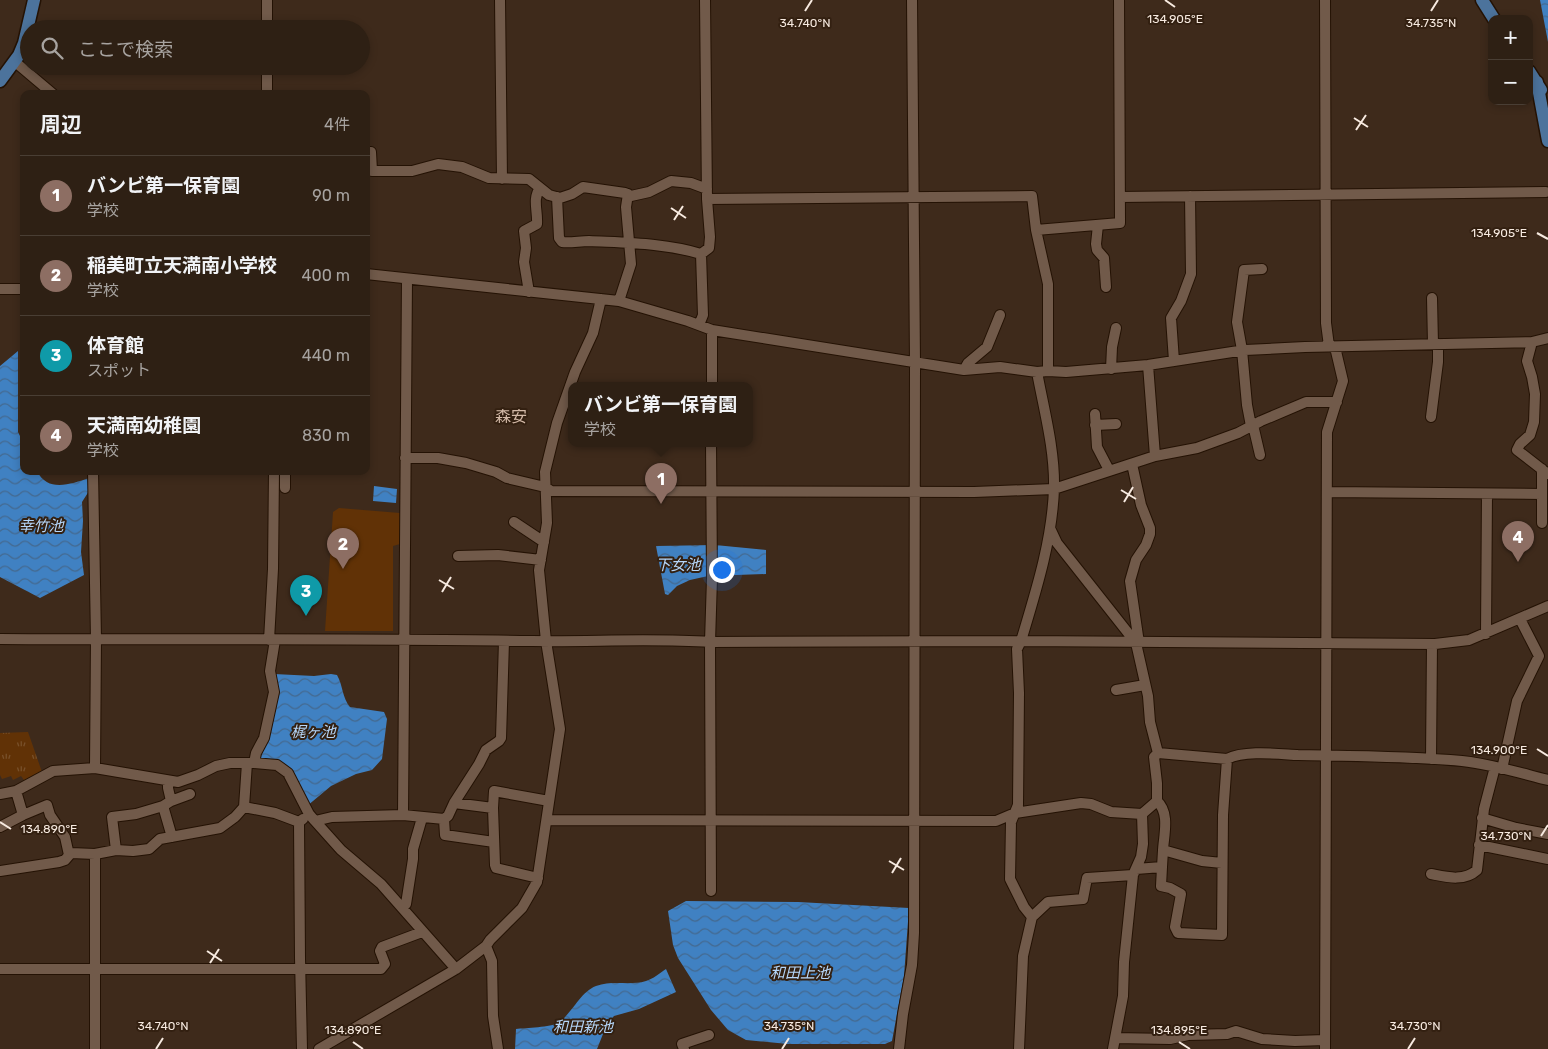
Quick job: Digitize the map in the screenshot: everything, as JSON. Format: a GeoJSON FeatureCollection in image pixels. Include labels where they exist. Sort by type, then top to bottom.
{"type":"FeatureCollection","features":[{"type":"Feature","properties":{"kind":"main road"},"geometry":{"type":"LineString","coordinates":[[30,20],[34,0]]}},
{"type":"Feature","properties":{"kind":"main road"},"geometry":{"type":"LineString","coordinates":[[1482,0],[1491,15]]}},
{"type":"Feature","properties":{"kind":"main road"},"geometry":{"type":"LineString","coordinates":[[0,81],[20,49]]}},
{"type":"Feature","properties":{"kind":"main road"},"geometry":{"type":"LineString","coordinates":[[1533,76],[1548,103]]}},
{"type":"Feature","properties":{"kind":"main road"},"geometry":{"type":"LineString","coordinates":[[1537,82],[1548,141]]}},
{"type":"Feature","properties":{"kind":"street"},"geometry":{"type":"LineString","coordinates":[[267,0],[267,20]]}},
{"type":"Feature","properties":{"kind":"street"},"geometry":{"type":"LineString","coordinates":[[500,0],[502,179]]}},
{"type":"Feature","properties":{"kind":"street"},"geometry":{"type":"LineString","coordinates":[[701,254],[709,248],[710,237],[707,194],[705,0]]}},
{"type":"Feature","properties":{"kind":"street"},"geometry":{"type":"LineString","coordinates":[[899,1049],[912,965],[916,821],[914,642],[916,363],[912,0]]}},
{"type":"Feature","properties":{"kind":"street"},"geometry":{"type":"LineString","coordinates":[[1036,230],[1120,223],[1119,0]]}},
{"type":"Feature","properties":{"kind":"street"},"geometry":{"type":"LineString","coordinates":[[1115,1038],[1170,1038],[1188,1035],[1228,1034],[1236,1031],[1262,1039],[1325,1044],[1327,432],[1338,402],[1343,381],[1326,323],[1325,0]]}},
{"type":"Feature","properties":{"kind":"street"},"geometry":{"type":"LineString","coordinates":[[14,61],[20,66]]}},
{"type":"Feature","properties":{"kind":"street"},"geometry":{"type":"LineString","coordinates":[[31,75],[48,90]]}},
{"type":"Feature","properties":{"kind":"street"},"geometry":{"type":"LineString","coordinates":[[267,75],[268,90]]}},
{"type":"Feature","properties":{"kind":"street"},"geometry":{"type":"LineString","coordinates":[[370,152],[372,170],[412,171],[426,166],[449,165],[462,167],[489,178],[529,179],[548,195],[560,198],[572,194],[583,187],[631,196],[650,192],[671,181],[691,183],[707,194],[915,197],[1032,196],[1036,230],[1048,284],[1048,371]]}},
{"type":"Feature","properties":{"kind":"street"},"geometry":{"type":"LineString","coordinates":[[530,292],[524,262],[526,248],[524,231],[536,224],[535,203],[536,195],[540,188]]}},
{"type":"Feature","properties":{"kind":"street"},"geometry":{"type":"LineString","coordinates":[[1120,197],[1546,192]]}},
{"type":"Feature","properties":{"kind":"street"},"geometry":{"type":"LineString","coordinates":[[619,301],[631,264],[626,207],[628,194]]}},
{"type":"Feature","properties":{"kind":"street"},"geometry":{"type":"LineString","coordinates":[[1174,361],[1171,318],[1191,274],[1190,196]]}},
{"type":"Feature","properties":{"kind":"street"},"geometry":{"type":"LineString","coordinates":[[557,197],[559,238],[562,242],[628,243],[677,248],[701,254]]}},
{"type":"Feature","properties":{"kind":"street"},"geometry":{"type":"LineString","coordinates":[[1098,225],[1096,244],[1104,258],[1106,287]]}},
{"type":"Feature","properties":{"kind":"street"},"geometry":{"type":"LineString","coordinates":[[699,324],[703,315],[701,254]]}},
{"type":"Feature","properties":{"kind":"street"},"geometry":{"type":"LineString","coordinates":[[1260,455],[1244,388],[1242,350],[1237,322],[1244,270],[1262,269]]}},
{"type":"Feature","properties":{"kind":"street"},"geometry":{"type":"LineString","coordinates":[[370,274],[619,301],[699,324],[712,330],[964,370],[1000,367],[1038,372],[1066,372],[1148,365],[1242,350],[1332,346],[1532,342],[1548,338]]}},
{"type":"Feature","properties":{"kind":"street"},"geometry":{"type":"LineString","coordinates":[[403,815],[407,278]]}},
{"type":"Feature","properties":{"kind":"street"},"geometry":{"type":"LineString","coordinates":[[0,289],[20,289]]}},
{"type":"Feature","properties":{"kind":"street"},"geometry":{"type":"LineString","coordinates":[[1431,417],[1438,362],[1432,298]]}},
{"type":"Feature","properties":{"kind":"street"},"geometry":{"type":"LineString","coordinates":[[571,382],[593,333],[601,299]]}},
{"type":"Feature","properties":{"kind":"street"},"geometry":{"type":"LineString","coordinates":[[964,370],[968,363],[987,347],[1000,315]]}},
{"type":"Feature","properties":{"kind":"street"},"geometry":{"type":"LineString","coordinates":[[1111,369],[1112,347],[1116,328]]}},
{"type":"Feature","properties":{"kind":"street"},"geometry":{"type":"LineString","coordinates":[[712,330],[712,382]]}},
{"type":"Feature","properties":{"kind":"street"},"geometry":{"type":"LineString","coordinates":[[1532,342],[1527,361],[1535,394],[1534,422],[1530,434],[1517,450],[1545,471],[1542,494],[1542,523]]}},
{"type":"Feature","properties":{"kind":"street"},"geometry":{"type":"LineString","coordinates":[[1148,365],[1156,456]]}},
{"type":"Feature","properties":{"kind":"street"},"geometry":{"type":"LineString","coordinates":[[1032,917],[1024,907],[1010,879],[1011,822],[1018,805],[1019,774],[1017,649],[1021,641],[1041,570],[1050,528],[1054,489],[1053,462],[1038,372]]}},
{"type":"Feature","properties":{"kind":"street"},"geometry":{"type":"LineString","coordinates":[[319,1049],[456,969],[486,946],[522,908],[538,878],[560,729],[546,641],[539,570],[547,523],[546,463],[556,423],[568,391]]}},
{"type":"Feature","properties":{"kind":"street"},"geometry":{"type":"LineString","coordinates":[[405,458],[438,458],[496,472],[506,478],[551,490],[974,492],[1054,489],[1156,456],[1197,448],[1238,433],[1306,402],[1338,402]]}},
{"type":"Feature","properties":{"kind":"street"},"geometry":{"type":"LineString","coordinates":[[1095,414],[1097,447],[1109,470]]}},
{"type":"Feature","properties":{"kind":"street"},"geometry":{"type":"LineString","coordinates":[[1095,426],[1116,424]]}},
{"type":"Feature","properties":{"kind":"street"},"geometry":{"type":"LineString","coordinates":[[711,447],[711,891]]}},
{"type":"Feature","properties":{"kind":"street"},"geometry":{"type":"LineString","coordinates":[[1132,464],[1150,534],[1136,560],[1130,582],[1150,722],[1158,752],[1154,758],[1157,801],[1164,808],[1165,816],[1162,886],[1180,894],[1181,898],[1175,926],[1176,931],[1181,934],[1222,935],[1223,815],[1227,759]]}},
{"type":"Feature","properties":{"kind":"street"},"geometry":{"type":"LineString","coordinates":[[93,475],[96,639],[95,768]]}},
{"type":"Feature","properties":{"kind":"street"},"geometry":{"type":"LineString","coordinates":[[69,854],[94,854],[116,850],[133,851],[149,849],[160,839],[220,828],[235,817],[244,807],[250,763],[264,738],[274,692],[270,671],[274,475]]}},
{"type":"Feature","properties":{"kind":"street"},"geometry":{"type":"LineString","coordinates":[[285,475],[285,488]]}},
{"type":"Feature","properties":{"kind":"street"},"geometry":{"type":"LineString","coordinates":[[1327,492],[1542,494]]}},
{"type":"Feature","properties":{"kind":"street"},"geometry":{"type":"LineString","coordinates":[[1486,634],[1487,494]]}},
{"type":"Feature","properties":{"kind":"street"},"geometry":{"type":"LineString","coordinates":[[514,522],[544,542]]}},
{"type":"Feature","properties":{"kind":"street"},"geometry":{"type":"LineString","coordinates":[[1050,528],[1057,542],[1138,643]]}},
{"type":"Feature","properties":{"kind":"street"},"geometry":{"type":"LineString","coordinates":[[458,556],[498,555],[541,560]]}},
{"type":"Feature","properties":{"kind":"street"},"geometry":{"type":"LineString","coordinates":[[0,639],[686,640],[710,642],[1021,641],[1432,644],[1469,640],[1548,606]]}},
{"type":"Feature","properties":{"kind":"street"},"geometry":{"type":"LineString","coordinates":[[1431,874],[1457,878],[1473,874],[1477,870],[1482,818],[1499,768],[1517,701],[1539,656],[1520,618]]}},
{"type":"Feature","properties":{"kind":"street"},"geometry":{"type":"LineString","coordinates":[[244,807],[275,813],[299,822],[312,817],[403,815],[444,819],[448,816],[486,750],[502,738],[504,641]]}},
{"type":"Feature","properties":{"kind":"street"},"geometry":{"type":"LineString","coordinates":[[1432,644],[1432,759]]}},
{"type":"Feature","properties":{"kind":"street"},"geometry":{"type":"LineString","coordinates":[[1116,690],[1145,684]]}},
{"type":"Feature","properties":{"kind":"street"},"geometry":{"type":"LineString","coordinates":[[1158,752],[1227,759],[1234,756],[1252,755],[1325,755],[1464,761],[1548,780]]}},
{"type":"Feature","properties":{"kind":"street"},"geometry":{"type":"LineString","coordinates":[[0,794],[16,791],[54,771],[95,768],[178,782],[216,766],[250,763],[277,765],[288,773],[312,817],[341,850],[381,884],[403,907],[422,932],[456,969]]}},
{"type":"Feature","properties":{"kind":"street"},"geometry":{"type":"LineString","coordinates":[[168,781],[167,803],[172,837]]}},
{"type":"Feature","properties":{"kind":"street"},"geometry":{"type":"LineString","coordinates":[[16,791],[23,815]]}},
{"type":"Feature","properties":{"kind":"street"},"geometry":{"type":"LineString","coordinates":[[538,878],[496,868],[494,791],[549,801]]}},
{"type":"Feature","properties":{"kind":"street"},"geometry":{"type":"LineString","coordinates":[[116,850],[112,817],[136,814],[190,794]]}},
{"type":"Feature","properties":{"kind":"street"},"geometry":{"type":"LineString","coordinates":[[547,820],[996,821],[1015,813],[1081,803],[1091,804],[1111,812],[1142,814],[1157,801]]}},
{"type":"Feature","properties":{"kind":"street"},"geometry":{"type":"LineString","coordinates":[[454,803],[493,808]]}},
{"type":"Feature","properties":{"kind":"street"},"geometry":{"type":"LineString","coordinates":[[0,827],[47,805],[50,814],[65,837],[69,854],[65,860],[59,862],[0,870]]}},
{"type":"Feature","properties":{"kind":"street"},"geometry":{"type":"LineString","coordinates":[[1113,1049],[1123,996],[1124,962],[1135,872],[1143,844],[1142,814]]}},
{"type":"Feature","properties":{"kind":"street"},"geometry":{"type":"LineString","coordinates":[[403,907],[406,904],[413,849],[422,818]]}},
{"type":"Feature","properties":{"kind":"street"},"geometry":{"type":"LineString","coordinates":[[1482,818],[1516,828],[1548,834]]}},
{"type":"Feature","properties":{"kind":"street"},"geometry":{"type":"LineString","coordinates":[[444,819],[445,835],[494,842]]}},
{"type":"Feature","properties":{"kind":"street"},"geometry":{"type":"LineString","coordinates":[[299,822],[302,1049]]}},
{"type":"Feature","properties":{"kind":"street"},"geometry":{"type":"LineString","coordinates":[[1480,845],[1548,859]]}},
{"type":"Feature","properties":{"kind":"street"},"geometry":{"type":"LineString","coordinates":[[1163,850],[1202,861],[1222,864]]}},
{"type":"Feature","properties":{"kind":"street"},"geometry":{"type":"LineString","coordinates":[[94,854],[95,1049]]}},
{"type":"Feature","properties":{"kind":"street"},"geometry":{"type":"LineString","coordinates":[[1019,1049],[1023,956],[1032,917],[1048,902],[1083,899],[1088,878],[1162,867]]}},
{"type":"Feature","properties":{"kind":"street"},"geometry":{"type":"LineString","coordinates":[[0,969],[381,969],[385,964],[380,951],[382,947],[422,932]]}},
{"type":"Feature","properties":{"kind":"street"},"geometry":{"type":"LineString","coordinates":[[486,946],[492,961],[492,1016],[498,1049]]}},
{"type":"Feature","properties":{"kind":"street"},"geometry":{"type":"LineString","coordinates":[[684,1049],[682,1044],[710,1035]]}},
{"type":"Feature","properties":{"kind":"green space"},"geometry":{"type":"Polygon","coordinates":[[[339,508],[400,513],[400,544],[393,546],[393,631],[325,631],[333,512],[339,508]]]}},
{"type":"Feature","properties":{"kind":"green space"},"geometry":{"type":"Polygon","coordinates":[[[28,732],[43,775],[27,784],[21,776],[13,780],[11,776],[2,779],[0,775],[0,733],[28,732]]]}},
{"type":"Feature","properties":{"kind":"water"},"geometry":{"type":"Polygon","coordinates":[[[1540,0],[1548,0],[1548,42],[1540,0]]]}},
{"type":"Feature","properties":{"kind":"water","name":"幸竹池"},"geometry":{"type":"Polygon","coordinates":[[[18,351],[20,475],[40,475],[47,482],[60,485],[75,483],[89,478],[89,491],[82,502],[81,552],[84,575],[40,598],[0,577],[0,366],[18,351]]]}},
{"type":"Feature","properties":{"kind":"water"},"geometry":{"type":"Polygon","coordinates":[[[374,486],[397,489],[396,503],[373,501],[374,486]]]}},
{"type":"Feature","properties":{"kind":"water","name":"下女池"},"geometry":{"type":"Polygon","coordinates":[[[715,545],[766,550],[766,574],[708,576],[690,580],[677,586],[668,595],[665,594],[656,546],[715,545]]]}},
{"type":"Feature","properties":{"kind":"water","name":"梶ヶ池"},"geometry":{"type":"Polygon","coordinates":[[[274,674],[337,675],[345,700],[350,707],[384,712],[387,719],[382,759],[372,770],[356,774],[331,786],[307,806],[289,769],[259,760],[274,674]]]}},
{"type":"Feature","properties":{"kind":"water","name":"和田上池"},"geometry":{"type":"Polygon","coordinates":[[[686,901],[798,902],[909,908],[904,976],[892,1041],[885,1044],[788,1044],[746,1040],[728,1030],[711,1010],[678,958],[673,945],[668,911],[686,901]]]}},
{"type":"Feature","properties":{"kind":"water","name":"和田新池"},"geometry":{"type":"Polygon","coordinates":[[[666,969],[676,992],[639,1009],[614,1016],[607,1024],[597,1049],[515,1049],[516,1029],[558,1023],[590,989],[602,984],[646,981],[666,969]]]}},
{"type":"Feature","properties":{"kind":"place","name":"バンビ第一保育園"},"geometry":{"type":"Point","coordinates":[661,504]}},
{"type":"Feature","properties":{"kind":"place","name":"天満南幼稚園"},"geometry":{"type":"Point","coordinates":[1518,562]}},
{"type":"Feature","properties":{"kind":"place","name":"稲美町立天満南小学校"},"geometry":{"type":"Point","coordinates":[343,569]}},
{"type":"Feature","properties":{"kind":"place","name":"体育館"},"geometry":{"type":"Point","coordinates":[306,616]}},
{"type":"Feature","properties":{"kind":"district","name":"森安"},"geometry":{"type":"Point","coordinates":[511,416]}}]}
